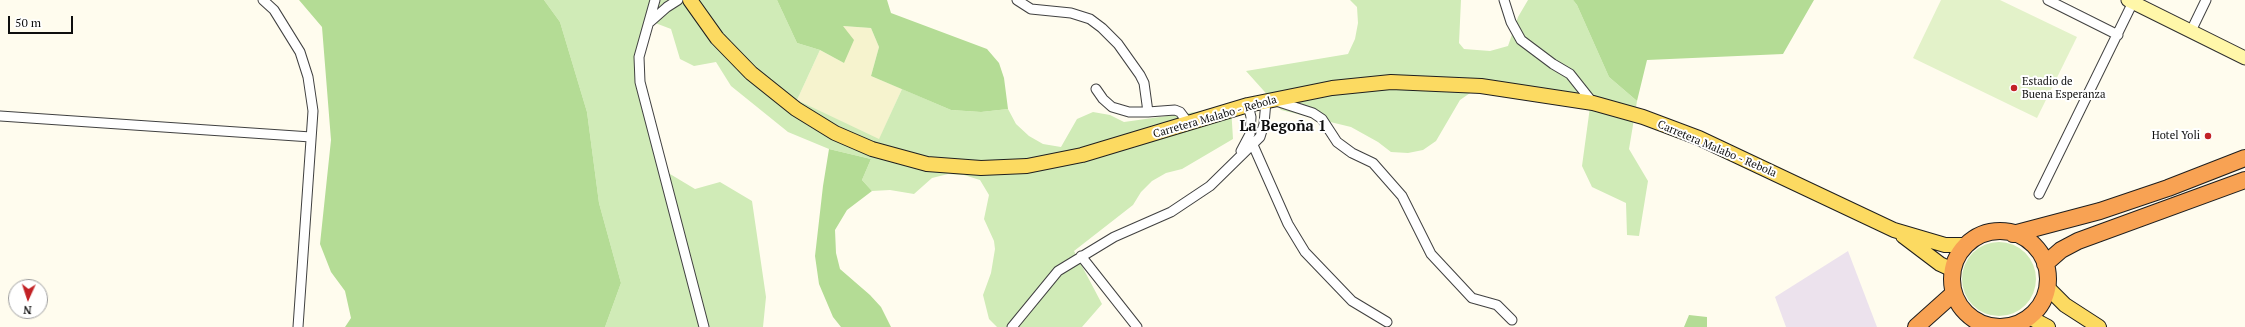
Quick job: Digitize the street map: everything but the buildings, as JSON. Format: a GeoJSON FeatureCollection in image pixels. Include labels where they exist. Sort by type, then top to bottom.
{"type":"FeatureCollection","features":[{"type":"Feature","properties":{"kind":"highway"},"geometry":{"type":"LineString","coordinates":[[2013,234],[2029,242],[2039,252],[2045,264],[2047,288],[2040,304],[2029,317],[2022,322],[1997,327],[1975,325],[1964,311],[1954,294],[1953,270],[1958,256],[1967,245],[1988,233],[2013,234],[2100,211],[2168,188],[2245,158]]}},
{"type":"Feature","properties":{"kind":"highway"},"geometry":{"type":"LineString","coordinates":[[2045,264],[2061,250],[2078,241],[2245,180]]}},
{"type":"Feature","properties":{"kind":"highway"},"geometry":{"type":"LineString","coordinates":[[1916,327],[1954,294]]}},
{"type":"Feature","properties":{"kind":"main road","name":"Carretera Malabo - Rebola"},"geometry":{"type":"LineString","coordinates":[[690,0],[717,38],[736,58],[751,73],[796,109],[835,134],[872,149],[927,164],[981,168],[1027,166],[1082,155],[1248,105],[1332,88],[1390,82],[1481,86],[1593,103],[1643,117],[1699,138],[1894,230],[1945,245],[1967,245]]}},
{"type":"Feature","properties":{"kind":"main road","name":"Carretera Malabo - Rebola"},"geometry":{"type":"LineString","coordinates":[[1894,230],[1940,264],[1953,270]]}},
{"type":"Feature","properties":{"kind":"main road"},"geometry":{"type":"LineString","coordinates":[[2047,288],[2065,305],[2099,327]]}},
{"type":"Feature","properties":{"kind":"main road"},"geometry":{"type":"LineString","coordinates":[[2029,317],[2048,327]]}},
{"type":"Feature","properties":{"kind":"street"},"geometry":{"type":"LineString","coordinates":[[263,0],[274,10],[300,52],[308,76],[313,111],[298,327]]}},
{"type":"Feature","properties":{"kind":"street"},"geometry":{"type":"LineString","coordinates":[[655,0],[639,57],[640,82],[704,327]]}},
{"type":"Feature","properties":{"kind":"street"},"geometry":{"type":"LineString","coordinates":[[650,22],[667,7],[678,0]]}},
{"type":"Feature","properties":{"kind":"street"},"geometry":{"type":"LineString","coordinates":[[1017,0],[1030,9],[1072,13],[1090,19],[1102,28],[1118,44],[1140,75],[1144,83],[1148,112]]}},
{"type":"Feature","properties":{"kind":"street"},"geometry":{"type":"LineString","coordinates":[[1504,0],[1511,22],[1521,40],[1570,74],[1593,103]]}},
{"type":"Feature","properties":{"kind":"street"},"geometry":{"type":"LineString","coordinates":[[2048,0],[2118,35]]}},
{"type":"Feature","properties":{"kind":"street"},"geometry":{"type":"LineString","coordinates":[[2191,31],[2206,0]]}},
{"type":"Feature","properties":{"kind":"street"},"geometry":{"type":"LineString","coordinates":[[2039,194],[2118,35],[2132,1],[2245,58]]}},
{"type":"Feature","properties":{"kind":"street"},"geometry":{"type":"LineString","coordinates":[[1096,89],[1103,99],[1112,107],[1129,112],[1175,110],[1180,112],[1189,124]]}},
{"type":"Feature","properties":{"kind":"street"},"geometry":{"type":"LineString","coordinates":[[1012,327],[1058,271],[1114,237],[1171,212],[1210,186],[1238,156],[1253,145],[1263,130],[1269,100],[1313,113],[1322,119],[1337,142],[1352,153],[1373,162],[1402,196],[1431,254],[1472,298],[1497,305],[1512,320]]}},
{"type":"Feature","properties":{"kind":"street"},"geometry":{"type":"LineString","coordinates":[[1238,156],[1250,134],[1251,117],[1248,105]]}},
{"type":"Feature","properties":{"kind":"street"},"geometry":{"type":"LineString","coordinates":[[0,116],[311,137]]}},
{"type":"Feature","properties":{"kind":"street"},"geometry":{"type":"LineString","coordinates":[[1253,145],[1288,224],[1305,252],[1352,301],[1387,322]]}},
{"type":"Feature","properties":{"kind":"street"},"geometry":{"type":"LineString","coordinates":[[1081,256],[1137,327]]}},
{"type":"Feature","properties":{"kind":"shaded area"},"geometry":{"type":"Polygon","coordinates":[[[843,26],[871,28],[879,47],[871,76],[902,89],[879,140],[797,100],[820,50],[844,63],[843,26]]]}},
{"type":"Feature","properties":{"kind":"shaded area"},"geometry":{"type":"Polygon","coordinates":[[[1848,251],[1877,327],[1786,327],[1775,297],[1848,251]]]}},
{"type":"Feature","properties":{"kind":"green space"},"geometry":{"type":"Polygon","coordinates":[[[299,0],[544,0],[560,22],[587,112],[599,203],[621,283],[605,327],[345,327],[351,318],[345,291],[331,272],[320,244],[331,140],[322,27],[299,0]]]}},
{"type":"Feature","properties":{"kind":"green space"},"geometry":{"type":"Polygon","coordinates":[[[544,0],[777,0],[797,43],[820,50],[797,100],[879,139],[902,89],[951,110],[981,112],[1008,109],[1016,124],[1029,136],[1043,144],[1061,147],[1077,119],[1093,112],[1110,115],[1124,122],[1231,107],[1233,139],[1182,169],[1166,173],[1152,181],[1141,192],[1133,205],[1074,251],[1102,304],[1082,327],[997,327],[989,319],[983,295],[991,273],[995,249],[994,241],[984,219],[989,195],[980,180],[964,175],[948,174],[932,178],[914,194],[890,190],[872,191],[862,180],[871,159],[829,149],[788,132],[731,86],[716,62],[694,66],[680,59],[671,29],[650,21],[641,53],[640,79],[665,171],[695,189],[720,182],[752,201],[766,297],[763,327],[605,327],[621,283],[599,203],[587,112],[560,22],[544,0]]]}},
{"type":"Feature","properties":{"kind":"green space"},"geometry":{"type":"Polygon","coordinates":[[[777,0],[887,0],[891,13],[987,49],[999,63],[1004,78],[1008,109],[981,112],[951,110],[871,76],[879,47],[871,28],[843,26],[854,40],[844,63],[820,50],[797,43],[777,0]]]}},
{"type":"Feature","properties":{"kind":"green space"},"geometry":{"type":"Polygon","coordinates":[[[1350,0],[1461,0],[1459,43],[1464,49],[1490,51],[1508,46],[1518,17],[1528,0],[1573,0],[1577,5],[1609,77],[1637,101],[1629,149],[1648,181],[1639,236],[1627,235],[1626,203],[1592,187],[1582,166],[1590,107],[1473,91],[1460,100],[1436,141],[1423,150],[1408,153],[1391,152],[1378,142],[1351,127],[1281,110],[1246,71],[1348,54],[1355,39],[1358,23],[1357,7],[1350,0]]]}},
{"type":"Feature","properties":{"kind":"green space"},"geometry":{"type":"Polygon","coordinates":[[[1573,0],[1814,0],[1783,54],[1647,60],[1637,101],[1609,77],[1577,5],[1573,0]]]}},
{"type":"Feature","properties":{"kind":"green space","name":"Estadio de Buena Esperanza"},"geometry":{"type":"Polygon","coordinates":[[[1941,0],[2000,0],[2077,37],[2037,118],[1913,58],[1941,0]]]}},
{"type":"Feature","properties":{"kind":"green space"},"geometry":{"type":"Polygon","coordinates":[[[829,149],[871,159],[862,180],[872,191],[847,210],[835,230],[836,253],[840,269],[870,295],[881,307],[891,327],[841,327],[833,317],[819,284],[815,256],[829,149]]]}},
{"type":"Feature","properties":{"kind":"green space"},"geometry":{"type":"Polygon","coordinates":[[[1999,242],[2013,245],[2025,253],[2033,265],[2036,279],[2033,293],[2025,305],[2013,313],[1999,316],[1985,313],[1973,305],[1965,293],[1962,279],[1965,265],[1973,253],[1985,245],[1999,242]]]}},
{"type":"Feature","properties":{"kind":"green space"},"geometry":{"type":"Polygon","coordinates":[[[1689,315],[1707,317],[1707,327],[1684,327],[1689,315]]]}},
{"type":"Feature","properties":{"kind":"place","name":"Estadio de Buena Esperanza"},"geometry":{"type":"Point","coordinates":[2014,88]}},
{"type":"Feature","properties":{"kind":"place","name":"Hotel Yoli"},"geometry":{"type":"Point","coordinates":[2208,136]}},
{"type":"Feature","properties":{"kind":"district","name":"La Begoña 1"},"geometry":{"type":"Point","coordinates":[1283,127]}}]}
